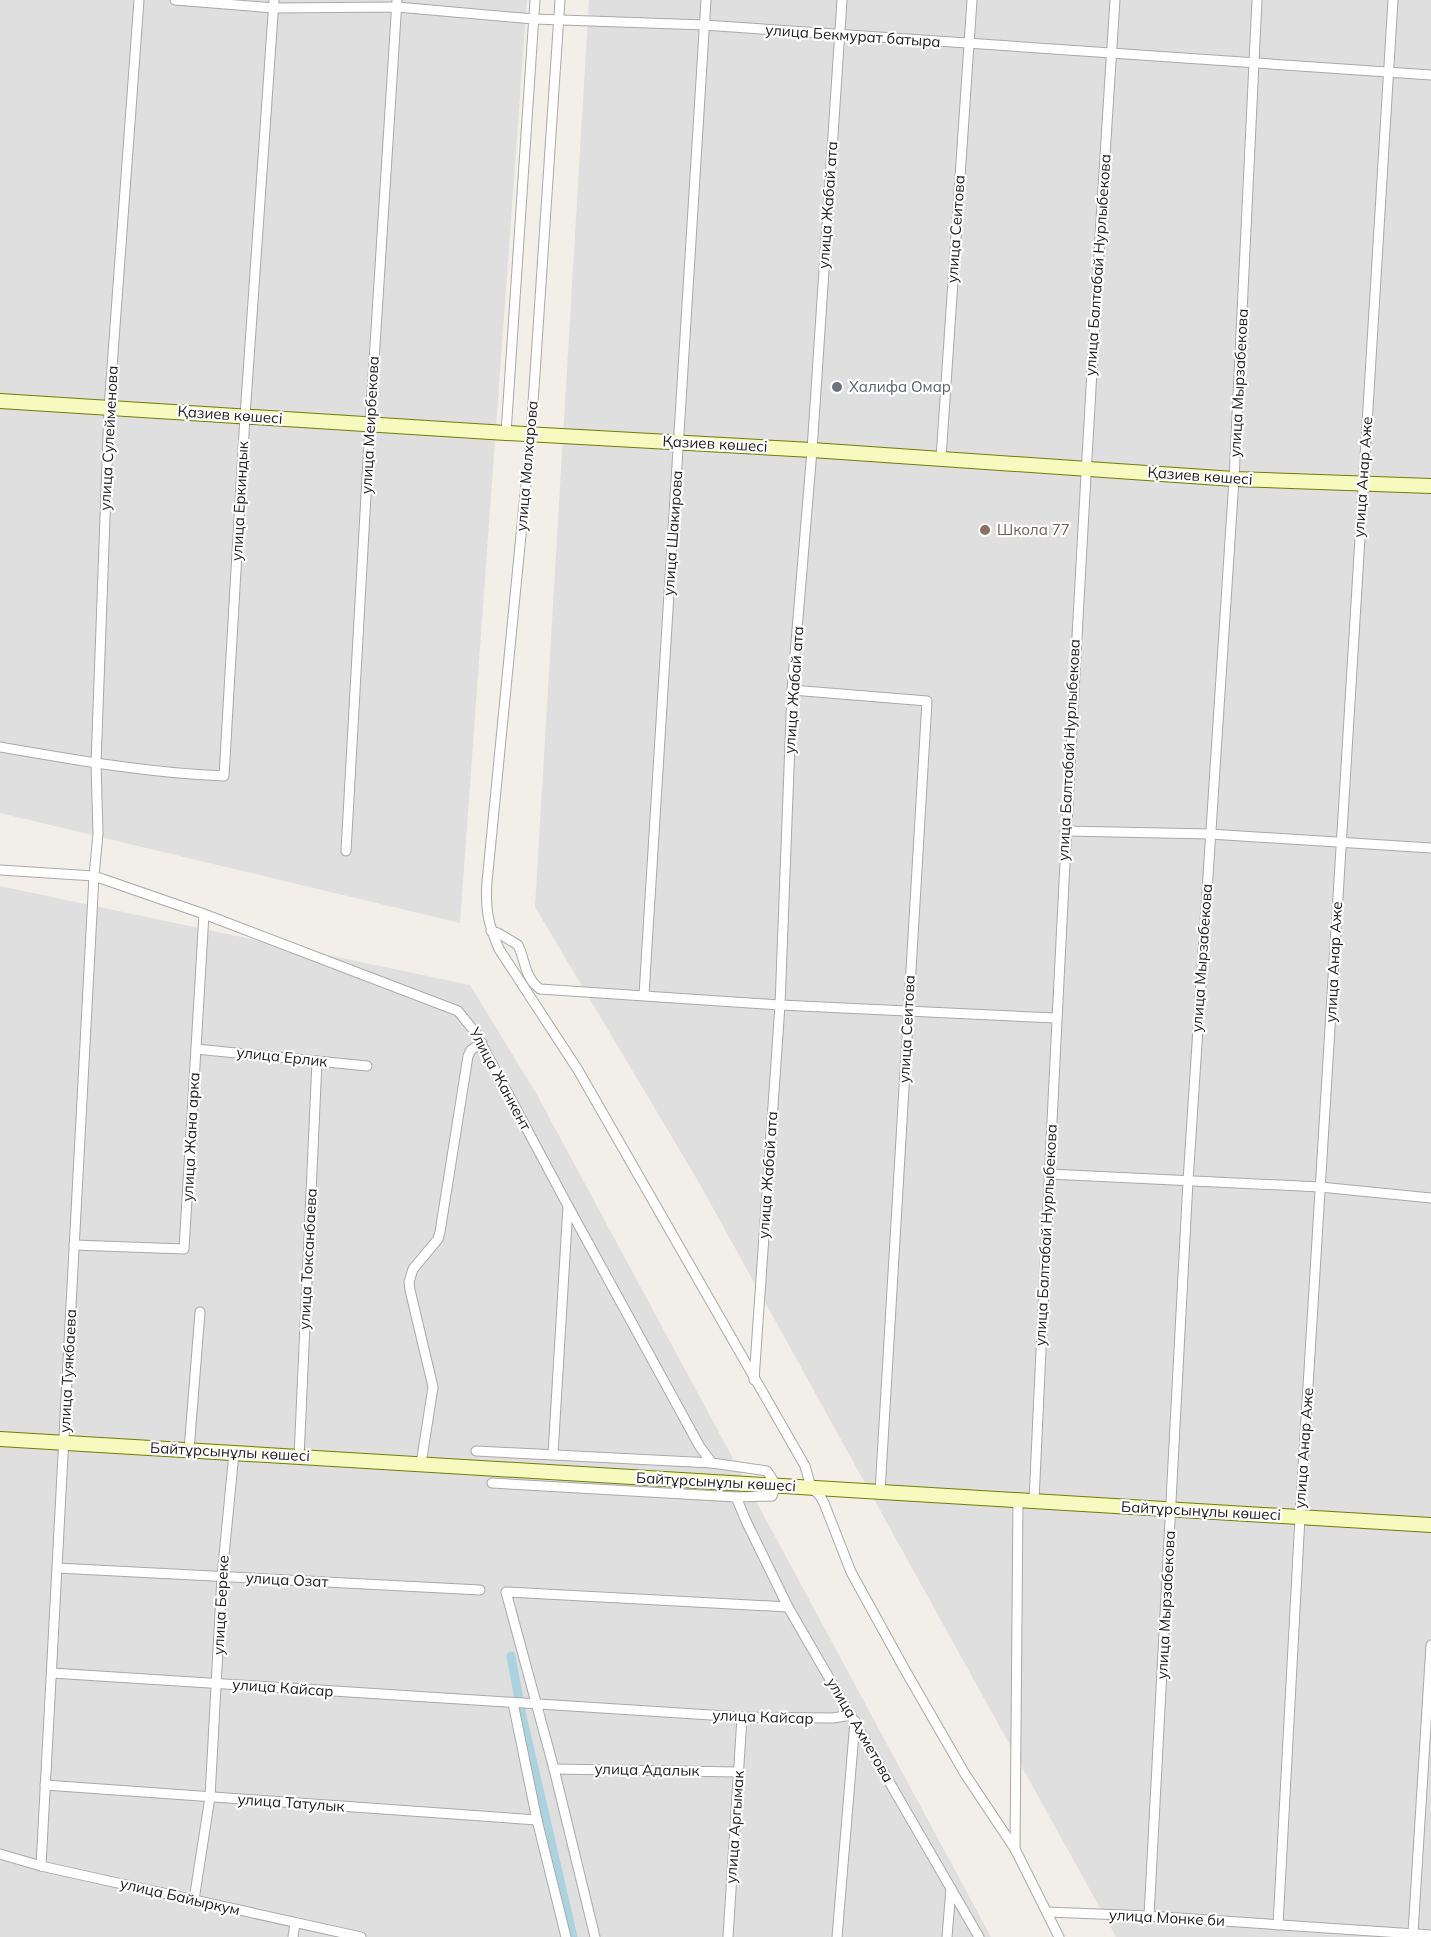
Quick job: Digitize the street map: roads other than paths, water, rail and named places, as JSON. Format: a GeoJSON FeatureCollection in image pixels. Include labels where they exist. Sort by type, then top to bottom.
{"type":"FeatureCollection","features":[{"type":"Feature","properties":{"kind":"street","name":"улица Сулейменова"},"geometry":{"type":"LineString","coordinates":[[94,876],[98,834],[96,764],[109,408],[139,0]]}},
{"type":"Feature","properties":{"kind":"street","name":"улица Бекмурат батыра"},"geometry":{"type":"LineString","coordinates":[[175,0],[274,4],[397,4],[534,19],[704,25],[1431,75]]}},
{"type":"Feature","properties":{"kind":"street","name":"улица Малхарова"},"geometry":{"type":"LineString","coordinates":[[506,433],[535,0]]}},
{"type":"Feature","properties":{"kind":"street","name":"улица Малхарова"},"geometry":{"type":"LineString","coordinates":[[560,0],[531,433],[485,906],[491,931],[499,949],[578,1071],[805,1466],[811,1487],[824,1503],[851,1572],[904,1670],[965,1774],[1015,1849],[1059,1937]]}},
{"type":"Feature","properties":{"kind":"street","name":"улица Шакирова"},"geometry":{"type":"LineString","coordinates":[[644,995],[706,0]]}},
{"type":"Feature","properties":{"kind":"street","name":"улица Жабай ата"},"geometry":{"type":"LineString","coordinates":[[754,1380],[780,1005],[792,690],[812,450],[842,0]]}},
{"type":"Feature","properties":{"kind":"street","name":"улица Сеитова"},"geometry":{"type":"LineString","coordinates":[[941,458],[972,0]]}},
{"type":"Feature","properties":{"kind":"street","name":"улица Балтабай Нурлыбекова"},"geometry":{"type":"LineString","coordinates":[[1034,1501],[1065,831],[1085,468],[1115,0]]}},
{"type":"Feature","properties":{"kind":"street","name":"улица Мырзабекова"},"geometry":{"type":"LineString","coordinates":[[1149,1916],[1188,1181],[1234,479],[1257,0]]}},
{"type":"Feature","properties":{"kind":"street","name":"улица Анар Аже"},"geometry":{"type":"LineString","coordinates":[[1278,1925],[1300,1517],[1393,0]]}},
{"type":"Feature","properties":{"kind":"street","name":"улица Еркиндык"},"geometry":{"type":"LineString","coordinates":[[0,747],[96,764],[178,774],[224,776],[245,416],[274,4]]}},
{"type":"Feature","properties":{"kind":"street","name":"улица Меирбекова"},"geometry":{"type":"LineString","coordinates":[[346,851],[397,4]]}},
{"type":"Feature","properties":{"kind":"street","name":"Қазиев көшесі"},"geometry":{"type":"LineString","coordinates":[[0,401],[941,458],[1234,479],[1431,486]]}},
{"type":"Feature","properties":{"kind":"street","name":"улица Сеитова"},"geometry":{"type":"LineString","coordinates":[[792,690],[927,701],[880,1492]]}},
{"type":"Feature","properties":{"kind":"street"},"geometry":{"type":"LineString","coordinates":[[1065,831],[1210,834],[1431,848]]}},
{"type":"Feature","properties":{"kind":"street","name":"Улица Жанкент"},"geometry":{"type":"LineString","coordinates":[[0,870],[94,876],[204,914],[458,1011],[482,1043],[568,1206],[700,1447],[712,1463]]}},
{"type":"Feature","properties":{"kind":"street","name":"улица Туякбаева"},"geometry":{"type":"LineString","coordinates":[[41,1866],[94,876]]}},
{"type":"Feature","properties":{"kind":"street","name":"улица Жана арка"},"geometry":{"type":"LineString","coordinates":[[74,1245],[184,1249],[204,914]]}},
{"type":"Feature","properties":{"kind":"street"},"geometry":{"type":"LineString","coordinates":[[491,931],[518,945],[527,975],[540,989],[780,1005],[1055,1018]]}},
{"type":"Feature","properties":{"kind":"street"},"geometry":{"type":"LineString","coordinates":[[421,1464],[433,1387],[410,1290],[410,1274],[438,1239],[468,1056],[471,1050],[482,1043]]}},
{"type":"Feature","properties":{"kind":"street","name":"улица Ерлик"},"geometry":{"type":"LineString","coordinates":[[196,1049],[368,1066]]}},
{"type":"Feature","properties":{"kind":"street","name":"улица Токсанбаева"},"geometry":{"type":"LineString","coordinates":[[299,1456],[317,1061]]}},
{"type":"Feature","properties":{"kind":"street"},"geometry":{"type":"LineString","coordinates":[[1049,1174],[1320,1187],[1431,1198]]}},
{"type":"Feature","properties":{"kind":"street"},"geometry":{"type":"LineString","coordinates":[[553,1455],[568,1206]]}},
{"type":"Feature","properties":{"kind":"street"},"geometry":{"type":"LineString","coordinates":[[189,1450],[200,1312]]}},
{"type":"Feature","properties":{"kind":"street","name":"Байтұрсынұлы көшесі"},"geometry":{"type":"LineString","coordinates":[[0,1439],[1431,1525]]}},
{"type":"Feature","properties":{"kind":"street"},"geometry":{"type":"LineString","coordinates":[[476,1451],[712,1463],[767,1471],[776,1485],[771,1496],[736,1497],[492,1483]]}},
{"type":"Feature","properties":{"kind":"street","name":"улица Береке"},"geometry":{"type":"LineString","coordinates":[[194,1900],[210,1797],[222,1576],[234,1453]]}},
{"type":"Feature","properties":{"kind":"street","name":"улица Ахметова"},"geometry":{"type":"LineString","coordinates":[[736,1497],[788,1607],[979,1937]]}},
{"type":"Feature","properties":{"kind":"street"},"geometry":{"type":"LineString","coordinates":[[1015,1849],[1018,1500]]}},
{"type":"Feature","properties":{"kind":"street","name":"улица Озат"},"geometry":{"type":"LineString","coordinates":[[57,1568],[480,1590]]}},
{"type":"Feature","properties":{"kind":"street"},"geometry":{"type":"LineString","coordinates":[[595,1937],[554,1769],[534,1704],[506,1592],[788,1607]]}},
{"type":"Feature","properties":{"kind":"street"},"geometry":{"type":"LineString","coordinates":[[1413,1933],[1431,1645]]}},
{"type":"Feature","properties":{"kind":"street","name":"улица Кайсар"},"geometry":{"type":"LineString","coordinates":[[52,1673],[742,1718],[853,1718]]}},
{"type":"Feature","properties":{"kind":"street"},"geometry":{"type":"LineString","coordinates":[[513,1703],[537,1820],[566,1937]]}},
{"type":"Feature","properties":{"kind":"street","name":"улица Аргымак"},"geometry":{"type":"LineString","coordinates":[[728,1937],[742,1718]]}},
{"type":"Feature","properties":{"kind":"street"},"geometry":{"type":"LineString","coordinates":[[837,1937],[853,1718]]}},
{"type":"Feature","properties":{"kind":"street","name":"улица Адалык"},"geometry":{"type":"LineString","coordinates":[[554,1769],[739,1772]]}},
{"type":"Feature","properties":{"kind":"street","name":"улица Татулык"},"geometry":{"type":"LineString","coordinates":[[45,1785],[537,1820]]}},
{"type":"Feature","properties":{"kind":"street","name":"улица Байыркум"},"geometry":{"type":"LineString","coordinates":[[0,1854],[41,1866],[361,1937]]}},
{"type":"Feature","properties":{"kind":"street"},"geometry":{"type":"LineString","coordinates":[[947,1937],[951,1888]]}},
{"type":"Feature","properties":{"kind":"street","name":"улица Монке би"},"geometry":{"type":"LineString","coordinates":[[1047,1912],[1149,1916],[1431,1935]]}},
{"type":"Feature","properties":{"kind":"street"},"geometry":{"type":"LineString","coordinates":[[292,1937],[295,1923]]}},
{"type":"Feature","properties":{"kind":"waterway"},"geometry":{"type":"LineString","coordinates":[[511,1656],[522,1716],[573,1937]]}},
{"type":"Feature","properties":{"kind":"place","name":"Халифа Омар"},"geometry":{"type":"Point","coordinates":[837,387]}},
{"type":"Feature","properties":{"kind":"place","name":"Школа 77"},"geometry":{"type":"Point","coordinates":[985,530]}}]}
